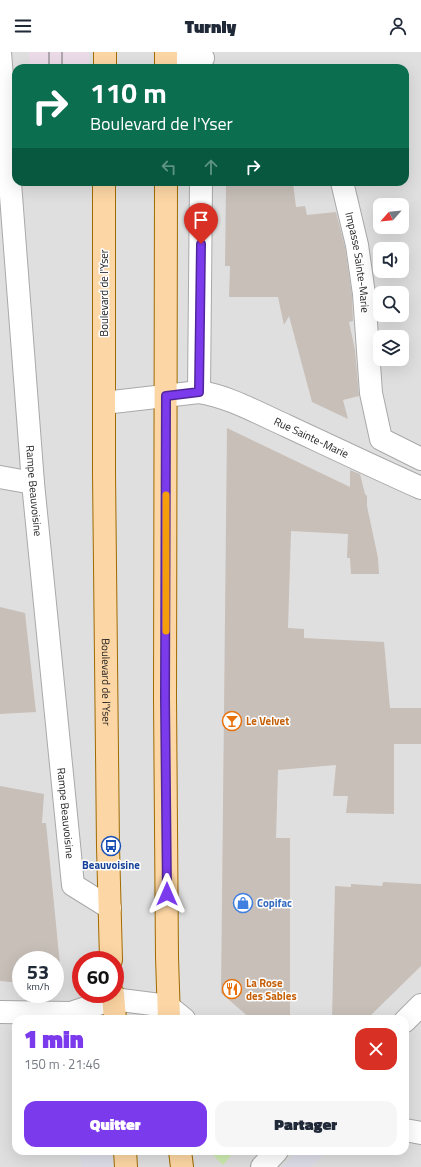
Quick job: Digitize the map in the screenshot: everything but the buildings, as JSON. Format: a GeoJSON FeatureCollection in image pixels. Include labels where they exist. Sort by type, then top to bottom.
{"type":"FeatureCollection","features":[{"type":"Feature","properties":{"kind":"main road"},"geometry":{"type":"LineString","coordinates":[[105,52],[105,64]]}},
{"type":"Feature","properties":{"kind":"main road","name":"Boulevard de l'Yser"},"geometry":{"type":"LineString","coordinates":[[104,186],[104,403],[108,846],[111,951]]}},
{"type":"Feature","properties":{"kind":"main road"},"geometry":{"type":"LineString","coordinates":[[166,186],[165,698],[173,1015]]}},
{"type":"Feature","properties":{"kind":"main road"},"geometry":{"type":"LineString","coordinates":[[125,1155],[126,1167]]}},
{"type":"Feature","properties":{"kind":"main road"},"geometry":{"type":"LineString","coordinates":[[180,1155],[182,1167]]}},
{"type":"Feature","properties":{"kind":"street","name":"Rampe Beauvoisine"},"geometry":{"type":"LineString","coordinates":[[0,52],[9,289],[33,482],[73,885],[110,908]]}},
{"type":"Feature","properties":{"kind":"street"},"geometry":{"type":"LineString","coordinates":[[166,59],[203,59]]}},
{"type":"Feature","properties":{"kind":"street"},"geometry":{"type":"LineString","coordinates":[[104,403],[199,392],[201,186]]}},
{"type":"Feature","properties":{"kind":"street","name":"Impasse Sainte-Marie"},"geometry":{"type":"LineString","coordinates":[[343,186],[357,245],[364,294],[372,393],[380,440],[421,459]]}},
{"type":"Feature","properties":{"kind":"street","name":"Rue Sainte-Marie"},"geometry":{"type":"LineString","coordinates":[[199,392],[223,398],[421,488]]}},
{"type":"Feature","properties":{"kind":"street"},"geometry":{"type":"LineString","coordinates":[[0,477],[33,482]]}},
{"type":"Feature","properties":{"kind":"street"},"geometry":{"type":"LineString","coordinates":[[0,1012],[71,1013],[114,1004],[173,1015]]}},
{"type":"Feature","properties":{"kind":"street"},"geometry":{"type":"LineString","coordinates":[[409,1017],[421,1005]]}},
{"type":"Feature","properties":{"kind":"street"},"geometry":{"type":"LineString","coordinates":[[409,1131],[421,1133]]}},
{"type":"Feature","properties":{"kind":"street"},"geometry":{"type":"LineString","coordinates":[[262,1167],[273,1155]]}},
{"type":"Feature","properties":{"kind":"shaded area"},"geometry":{"type":"Polygon","coordinates":[[[0,52],[421,52],[421,1167],[0,1167],[0,52]]]}},
{"type":"Feature","properties":{"kind":"shaded area"},"geometry":{"type":"Polygon","coordinates":[[[29,52],[89,52],[89,64],[29,64],[29,52]]]}},
{"type":"Feature","properties":{"kind":"shaded area"},"geometry":{"type":"Polygon","coordinates":[[[80,1155],[112,1155],[113,1167],[81,1167],[80,1155]]]}},
{"type":"Feature","properties":{"kind":"shaded area"},"geometry":{"type":"Polygon","coordinates":[[[293,1155],[323,1155],[311,1167],[282,1167],[293,1155]]]}},
{"type":"Feature","properties":{"kind":"green space"},"geometry":{"type":"Polygon","coordinates":[[[213,1155],[232,1155],[223,1165],[213,1155]]]}},
{"type":"Feature","properties":{"kind":"tram line"},"geometry":{"type":"LineString","coordinates":[[49,52],[49,64]]}},
{"type":"Feature","properties":{"kind":"tram line"},"geometry":{"type":"LineString","coordinates":[[62,52],[62,64]]}},
{"type":"Feature","properties":{"kind":"slow traffic"},"geometry":{"type":"LineString","coordinates":[[166,495],[166,631]]}},
{"type":"Feature","properties":{"kind":"place","name":"Le Velvet"},"geometry":{"type":"Point","coordinates":[232,721]}},
{"type":"Feature","properties":{"kind":"place","name":"Beauvoisine"},"geometry":{"type":"Point","coordinates":[111,846]}},
{"type":"Feature","properties":{"kind":"place","name":"Copifac"},"geometry":{"type":"Point","coordinates":[243,903]}},
{"type":"Feature","properties":{"kind":"place","name":"La Rose des Sables"},"geometry":{"type":"Point","coordinates":[232,989]}},
{"type":"Feature","properties":{"kind":"route"},"geometry":{"type":"LineString","coordinates":[[167,894],[165,698],[166,396],[199,392],[201,244]]}}]}
